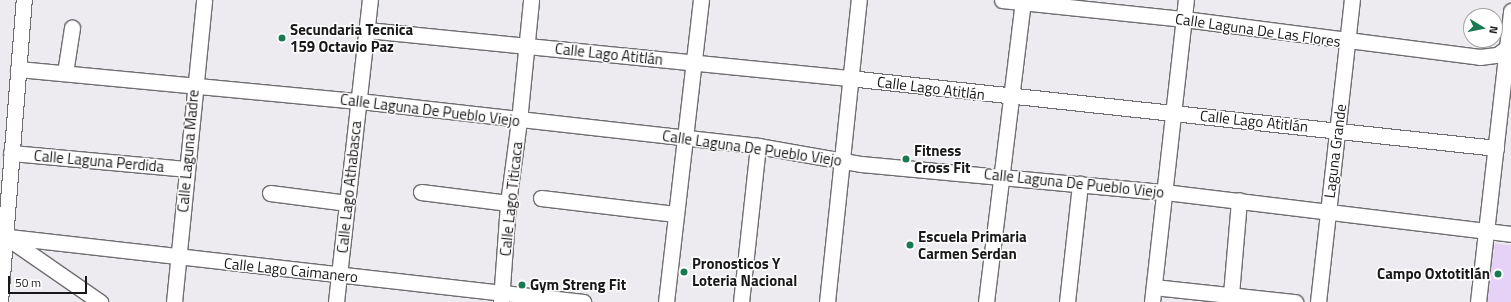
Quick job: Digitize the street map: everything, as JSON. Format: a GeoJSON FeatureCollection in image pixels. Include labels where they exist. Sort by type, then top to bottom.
{"type":"FeatureCollection","features":[{"type":"Feature","properties":{"kind":"street"},"geometry":{"type":"LineString","coordinates":[[0,302],[2,235],[11,153],[24,0]]}},
{"type":"Feature","properties":{"kind":"street","name":"Calle Laguna Madre"},"geometry":{"type":"LineString","coordinates":[[174,302],[194,85],[204,0]]}},
{"type":"Feature","properties":{"kind":"street","name":"Calle Lago Athabasca"},"geometry":{"type":"LineString","coordinates":[[336,302],[370,0]]}},
{"type":"Feature","properties":{"kind":"street","name":"Calle Lago Titicaca"},"geometry":{"type":"LineString","coordinates":[[501,297],[508,203],[519,121],[530,0]]}},
{"type":"Feature","properties":{"kind":"street"},"geometry":{"type":"LineString","coordinates":[[666,302],[701,0]]}},
{"type":"Feature","properties":{"kind":"street"},"geometry":{"type":"LineString","coordinates":[[827,302],[849,78],[859,0]]}},
{"type":"Feature","properties":{"kind":"street","name":"Calle Laguna De Las Flores"},"geometry":{"type":"LineString","coordinates":[[1002,0],[1184,19],[1348,42],[1480,57],[1497,55],[1508,47]]}},
{"type":"Feature","properties":{"kind":"street"},"geometry":{"type":"LineString","coordinates":[[1152,302],[1175,112],[1186,0]]}},
{"type":"Feature","properties":{"kind":"street","name":"Laguna Grande"},"geometry":{"type":"LineString","coordinates":[[1318,302],[1352,0]]}},
{"type":"Feature","properties":{"kind":"street"},"geometry":{"type":"LineString","coordinates":[[986,302],[1022,1]]}},
{"type":"Feature","properties":{"kind":"street"},"geometry":{"type":"LineString","coordinates":[[1478,302],[1496,148],[1505,127],[1511,11]]}},
{"type":"Feature","properties":{"kind":"street"},"geometry":{"type":"LineString","coordinates":[[65,73],[72,28]]}},
{"type":"Feature","properties":{"kind":"street","name":"Calle Lago Atitlán"},"geometry":{"type":"LineString","coordinates":[[366,30],[694,62],[1011,97],[1338,129],[1496,148]]}},
{"type":"Feature","properties":{"kind":"street","name":"Calle Laguna De Pueblo Viejo"},"geometry":{"type":"LineString","coordinates":[[18,69],[358,101],[519,121],[758,146],[861,164],[1001,175],[1165,192],[1239,200],[1328,213],[1511,234]]}},
{"type":"Feature","properties":{"kind":"street"},"geometry":{"type":"LineString","coordinates":[[741,302],[758,146]]}},
{"type":"Feature","properties":{"kind":"street","name":"Calle Laguna Perdida"},"geometry":{"type":"LineString","coordinates":[[11,153],[186,170]]}},
{"type":"Feature","properties":{"kind":"street"},"geometry":{"type":"LineString","coordinates":[[1067,302],[1080,184]]}},
{"type":"Feature","properties":{"kind":"street"},"geometry":{"type":"LineString","coordinates":[[421,192],[508,203]]}},
{"type":"Feature","properties":{"kind":"street"},"geometry":{"type":"LineString","coordinates":[[270,193],[347,203]]}},
{"type":"Feature","properties":{"kind":"street"},"geometry":{"type":"LineString","coordinates":[[541,198],[676,214]]}},
{"type":"Feature","properties":{"kind":"street"},"geometry":{"type":"LineString","coordinates":[[1231,294],[1239,200]]}},
{"type":"Feature","properties":{"kind":"street"},"geometry":{"type":"LineString","coordinates":[[2,235],[100,302]]}},
{"type":"Feature","properties":{"kind":"street","name":"Calle Lago Caimanero"},"geometry":{"type":"LineString","coordinates":[[2,235],[501,297],[583,302]]}},
{"type":"Feature","properties":{"kind":"street"},"geometry":{"type":"LineString","coordinates":[[1154,287],[1295,302]]}},
{"type":"Feature","properties":{"kind":"shaded area","name":"Campo Oxtotitlán"},"geometry":{"type":"Polygon","coordinates":[[[1489,243],[1511,245],[1511,302],[1482,302],[1489,243]]]}},
{"type":"Feature","properties":{"kind":"place","name":"Secundaria Tecnica 159 Octavio Paz"},"geometry":{"type":"Point","coordinates":[282,38]}},
{"type":"Feature","properties":{"kind":"place","name":"Fitness Cross Fit"},"geometry":{"type":"Point","coordinates":[906,159]}},
{"type":"Feature","properties":{"kind":"place","name":"Escuela Primaria Carmen Serdan"},"geometry":{"type":"Point","coordinates":[910,245]}},
{"type":"Feature","properties":{"kind":"place","name":"Pronosticos Y Loteria Nacional"},"geometry":{"type":"Point","coordinates":[684,272]}},
{"type":"Feature","properties":{"kind":"place","name":"Campo Oxtotitlán"},"geometry":{"type":"Point","coordinates":[1498,274]}},
{"type":"Feature","properties":{"kind":"place","name":"Gym Streng Fit"},"geometry":{"type":"Point","coordinates":[522,285]}}]}
